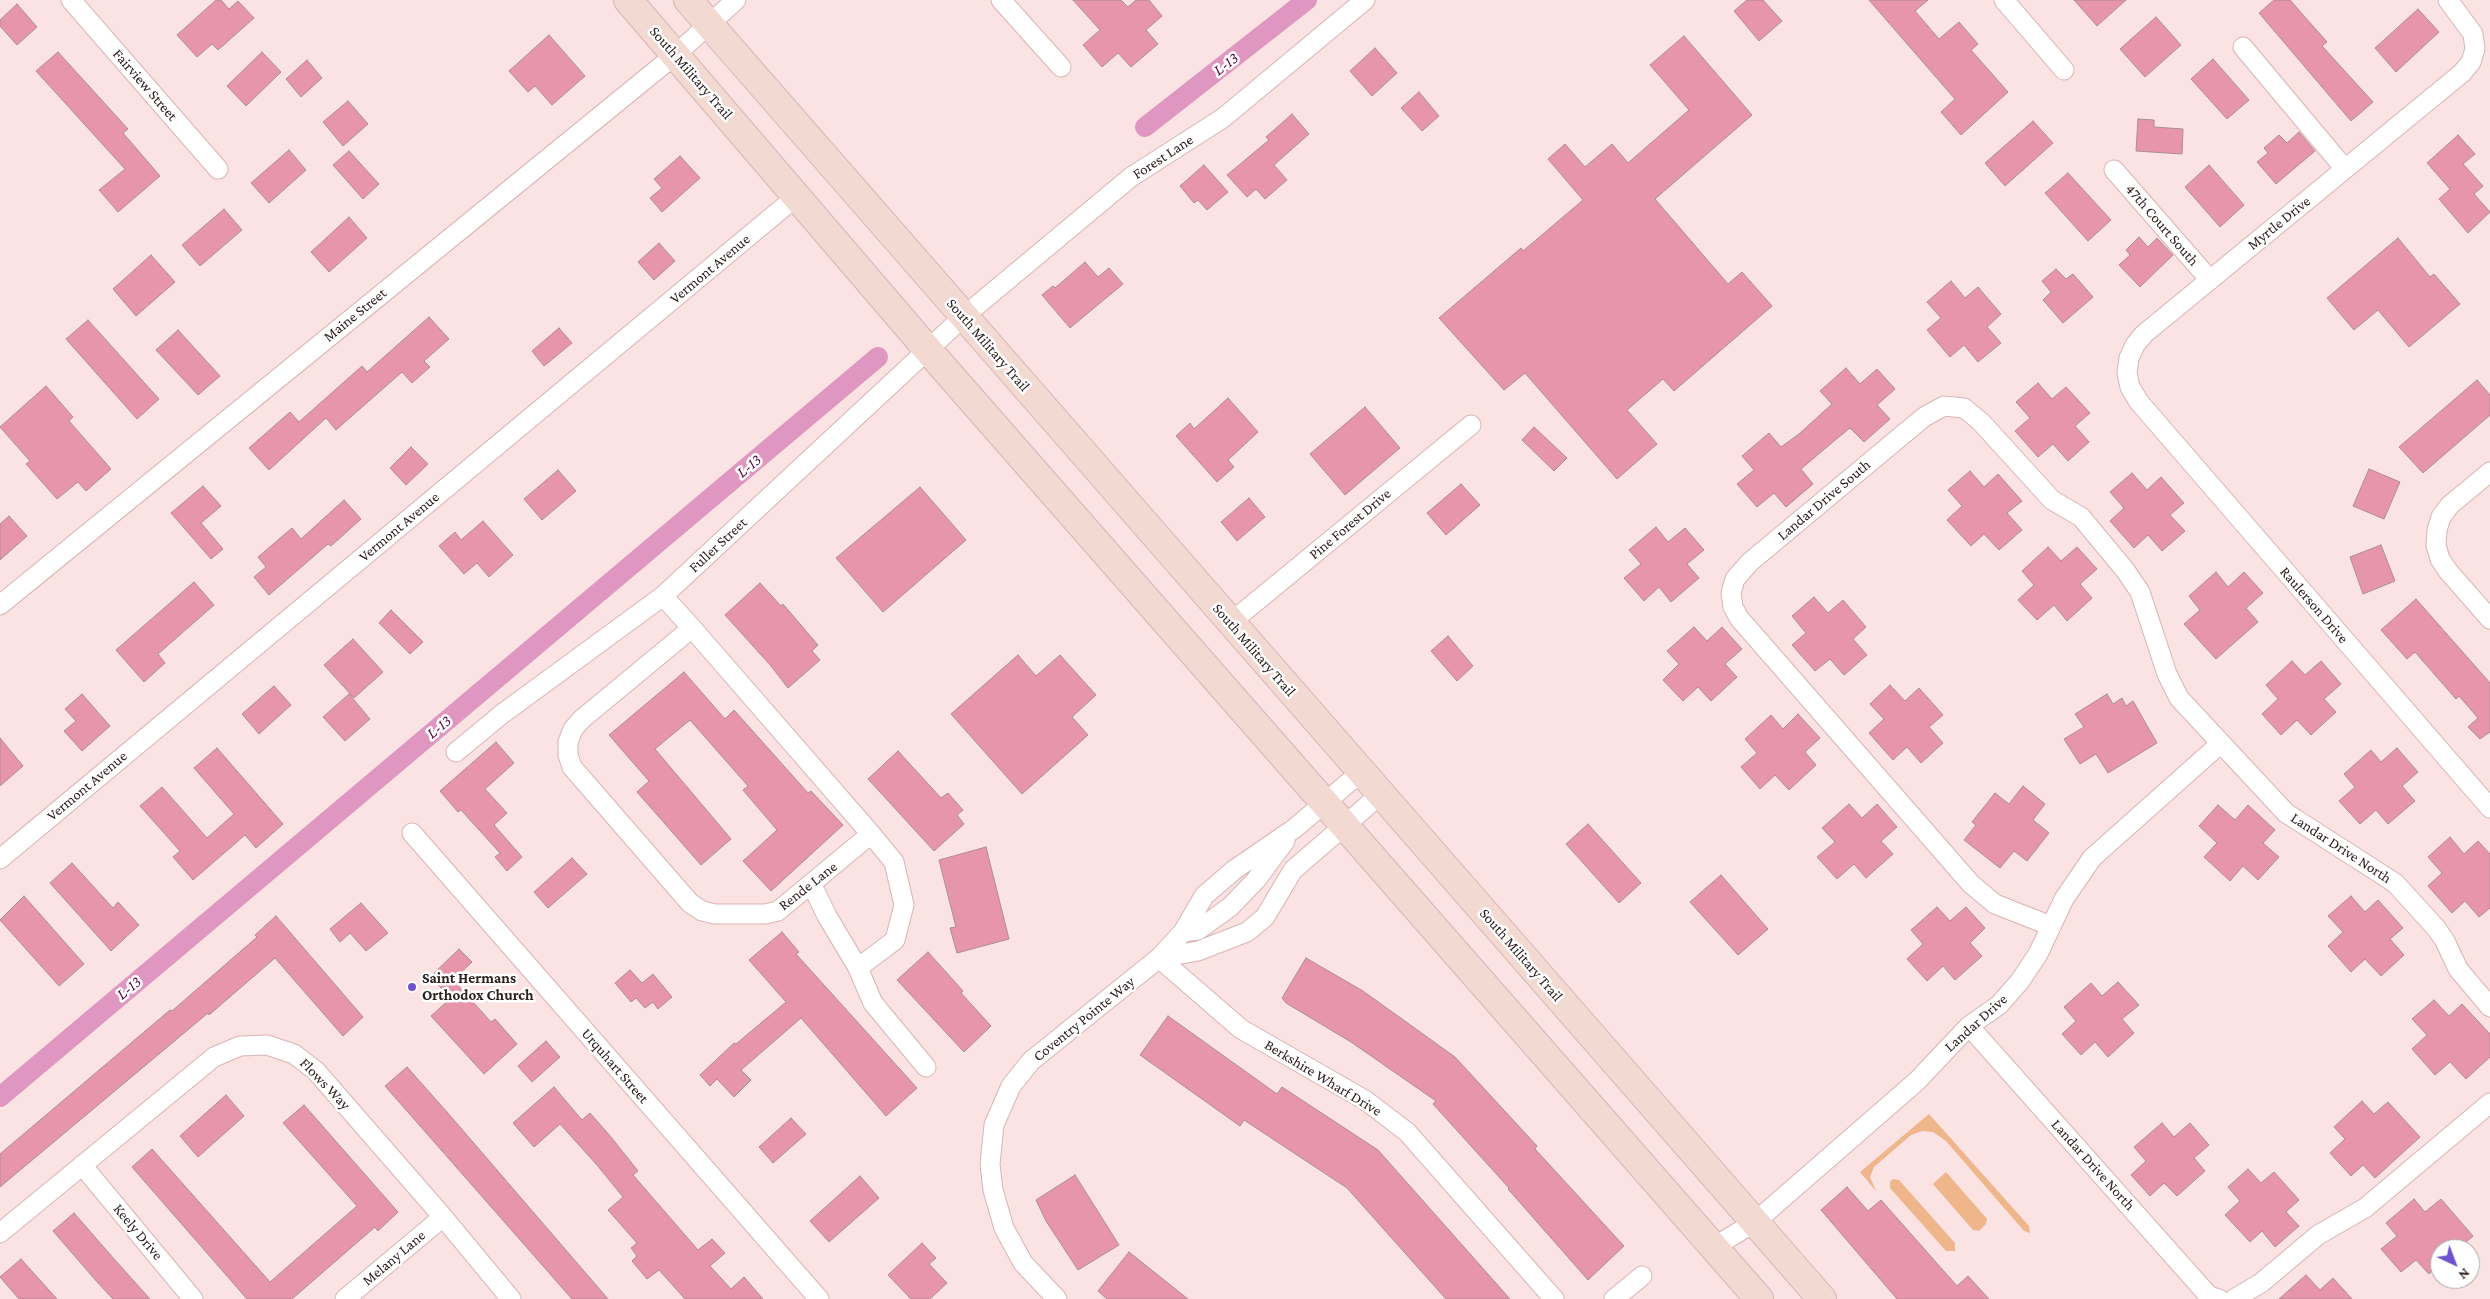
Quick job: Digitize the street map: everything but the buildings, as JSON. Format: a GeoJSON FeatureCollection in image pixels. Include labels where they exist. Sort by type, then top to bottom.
{"type":"FeatureCollection","features":[{"type":"Feature","properties":{"kind":"main road","name":"South Military Trail"},"geometry":{"type":"LineString","coordinates":[[628,0],[928,350],[1759,1299]]}},
{"type":"Feature","properties":{"kind":"main road","name":"South Military Trail"},"geometry":{"type":"LineString","coordinates":[[688,0],[1822,1299]]}},
{"type":"Feature","properties":{"kind":"street","name":"Fairview Street"},"geometry":{"type":"LineString","coordinates":[[71,0],[218,170]]}},
{"type":"Feature","properties":{"kind":"street","name":"Maine Street"},"geometry":{"type":"LineString","coordinates":[[0,605],[674,55],[736,0]]}},
{"type":"Feature","properties":{"kind":"street"},"geometry":{"type":"LineString","coordinates":[[1001,0],[1061,67]]}},
{"type":"Feature","properties":{"kind":"street","name":"Forest Lane"},"geometry":{"type":"LineString","coordinates":[[963,317],[1131,177],[1223,118],[1365,0]]}},
{"type":"Feature","properties":{"kind":"street"},"geometry":{"type":"LineString","coordinates":[[2004,0],[2064,70]]}},
{"type":"Feature","properties":{"kind":"street","name":"Myrtle Drive"},"geometry":{"type":"LineString","coordinates":[[2139,402],[2130,387],[2127,373],[2129,358],[2135,345],[2144,334],[2462,72],[2471,62],[2475,48],[2473,34],[2448,0]]}},
{"type":"Feature","properties":{"kind":"street"},"geometry":{"type":"LineString","coordinates":[[2243,47],[2345,169]]}},
{"type":"Feature","properties":{"kind":"street","name":"47th Court South"},"geometry":{"type":"LineString","coordinates":[[2114,170],[2210,280]]}},
{"type":"Feature","properties":{"kind":"street","name":"Vermont Avenue"},"geometry":{"type":"LineString","coordinates":[[0,859],[797,196]]}},
{"type":"Feature","properties":{"kind":"street","name":"Fuller Street"},"geometry":{"type":"LineString","coordinates":[[456,752],[502,714],[663,596],[963,317]]}},
{"type":"Feature","properties":{"kind":"street","name":"Raulerson Drive"},"geometry":{"type":"LineString","coordinates":[[2139,402],[2490,808]]}},
{"type":"Feature","properties":{"kind":"street","name":"Landar Drive South"},"geometry":{"type":"LineString","coordinates":[[2051,926],[1995,904],[1971,884],[1739,618],[1733,606],[1731,593],[1734,579],[1750,562],[1924,417],[1944,406],[1964,408],[1981,422],[2052,500],[2081,517],[2125,570],[2140,592],[2172,687],[2178,698],[2220,744]]}},
{"type":"Feature","properties":{"kind":"street","name":"Pine Forest Drive"},"geometry":{"type":"LineString","coordinates":[[1230,623],[1470,425]]}},
{"type":"Feature","properties":{"kind":"street"},"geometry":{"type":"LineString","coordinates":[[2490,472],[2450,505],[2442,516],[2437,530],[2436,545],[2440,559],[2448,571],[2490,620]]}},
{"type":"Feature","properties":{"kind":"street"},"geometry":{"type":"LineString","coordinates":[[663,596],[894,862],[904,905],[894,940],[858,968]]}},
{"type":"Feature","properties":{"kind":"street","name":"Rende Lane"},"geometry":{"type":"LineString","coordinates":[[692,628],[577,724],[568,742],[568,755],[572,767],[680,894],[702,911],[715,914],[765,914],[778,911],[812,885],[871,834]]}},
{"type":"Feature","properties":{"kind":"street","name":"Landar Drive"},"geometry":{"type":"LineString","coordinates":[[1714,1247],[1755,1222],[1917,1081],[1969,1026],[1999,1005],[2020,981],[2038,954],[2064,899],[2092,858],[2220,744]]}},
{"type":"Feature","properties":{"kind":"street","name":"Landar Drive North"},"geometry":{"type":"LineString","coordinates":[[2220,744],[2286,813],[2395,883],[2436,928],[2445,941],[2458,968],[2490,1006]]}},
{"type":"Feature","properties":{"kind":"street","name":"Coventry Pointe Way"},"geometry":{"type":"LineString","coordinates":[[1058,1299],[1023,1263],[1004,1228],[993,1190],[990,1164],[994,1125],[1011,1086],[1031,1061],[1159,958],[1183,932],[1204,896],[1234,870],[1295,828],[1360,772]]}},
{"type":"Feature","properties":{"kind":"street","name":"Coventry Pointe Way"},"geometry":{"type":"LineString","coordinates":[[1159,958],[1198,951],[1247,932],[1265,917],[1293,870],[1381,794]]}},
{"type":"Feature","properties":{"kind":"street","name":"Coventry Pointe Way"},"geometry":{"type":"LineString","coordinates":[[1183,932],[1198,930],[1230,907],[1256,880],[1295,828]]}},
{"type":"Feature","properties":{"kind":"street","name":"Urquhart Street"},"geometry":{"type":"LineString","coordinates":[[412,833],[819,1299]]}},
{"type":"Feature","properties":{"kind":"street"},"geometry":{"type":"LineString","coordinates":[[812,885],[827,916],[858,968],[873,1003],[926,1067]]}},
{"type":"Feature","properties":{"kind":"street"},"geometry":{"type":"LineString","coordinates":[[1213,919],[1219,943]]}},
{"type":"Feature","properties":{"kind":"street","name":"Berkshire Wharf Drive"},"geometry":{"type":"LineString","coordinates":[[1159,958],[1241,1029],[1365,1100],[1407,1132],[1554,1299]]}},
{"type":"Feature","properties":{"kind":"street","name":"Landar Drive North"},"geometry":{"type":"LineString","coordinates":[[1969,1026],[2209,1296],[2219,1299]]}},
{"type":"Feature","properties":{"kind":"street","name":"Flows Way"},"geometry":{"type":"LineString","coordinates":[[0,1233],[214,1057],[240,1046],[267,1045],[294,1054],[316,1071],[443,1217],[511,1299]]}},
{"type":"Feature","properties":{"kind":"street"},"geometry":{"type":"LineString","coordinates":[[2234,1299],[2261,1283],[2318,1235],[2365,1208],[2490,1103]]}},
{"type":"Feature","properties":{"kind":"street","name":"Keely Drive"},"geometry":{"type":"LineString","coordinates":[[82,1165],[193,1299]]}},
{"type":"Feature","properties":{"kind":"street","name":"Melany Lane"},"geometry":{"type":"LineString","coordinates":[[345,1299],[443,1217]]}},
{"type":"Feature","properties":{"kind":"street"},"geometry":{"type":"LineString","coordinates":[[1614,1299],[1642,1276]]}},
{"type":"Feature","properties":{"kind":"shaded area"},"geometry":{"type":"Polygon","coordinates":[[[1929,1114],[2029,1226],[2030,1233],[2024,1231],[1946,1141],[1933,1132],[1922,1131],[1911,1135],[1874,1167],[1870,1177],[1876,1191],[1860,1172],[1929,1114]]]}},
{"type":"Feature","properties":{"kind":"shaded area"},"geometry":{"type":"Polygon","coordinates":[[[1946,1172],[1987,1219],[1986,1224],[1979,1231],[1973,1230],[1933,1184],[1946,1172]]]}},
{"type":"Feature","properties":{"kind":"shaded area"},"geometry":{"type":"Polygon","coordinates":[[[1893,1179],[1899,1180],[1955,1243],[1955,1251],[1946,1251],[1890,1188],[1890,1182],[1893,1179]]]}},
{"type":"Feature","properties":{"kind":"waterway","name":"L-13"},"geometry":{"type":"LineString","coordinates":[[1145,127],[1307,0]]}},
{"type":"Feature","properties":{"kind":"waterway","name":"L-13"},"geometry":{"type":"LineString","coordinates":[[0,1097],[878,357]]}},
{"type":"Feature","properties":{"kind":"place","name":"Saint Hermans Orthodox Church"},"geometry":{"type":"Point","coordinates":[412,987]}}]}
